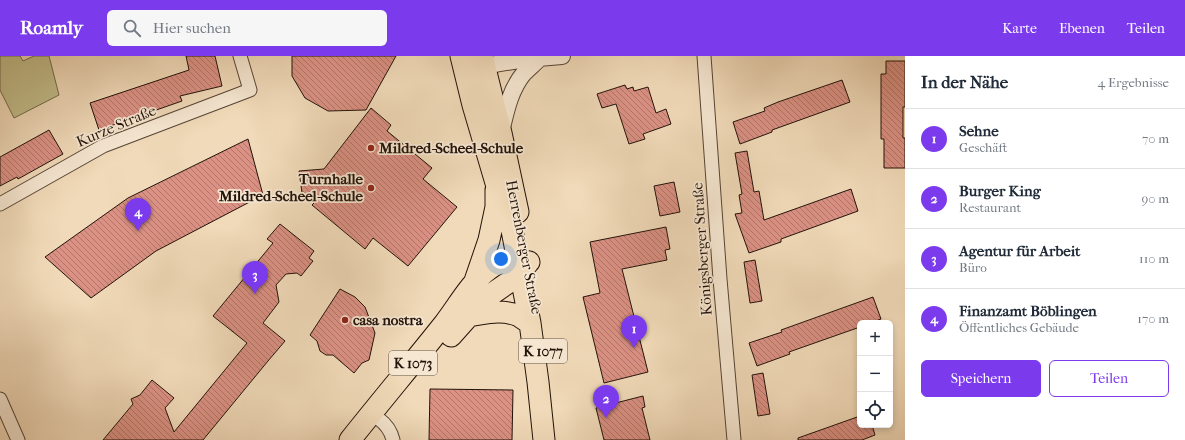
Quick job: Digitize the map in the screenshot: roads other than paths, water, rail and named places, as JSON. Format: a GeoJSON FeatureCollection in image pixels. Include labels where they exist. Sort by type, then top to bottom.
{"type":"FeatureCollection","features":[{"type":"Feature","properties":{"kind":"main road","name":"Herrenberger Straße"},"geometry":{"type":"LineString","coordinates":[[473,62],[501,133],[523,265],[549,387],[554,440]]}},
{"type":"Feature","properties":{"kind":"main road","name":"Herrenberger Straße"},"geometry":{"type":"LineString","coordinates":[[473,62],[473,106],[523,265],[544,440]]}},
{"type":"Feature","properties":{"kind":"main road","name":"K 1073"},"geometry":{"type":"LineString","coordinates":[[474,284],[489,240],[496,207],[496,183]]}},
{"type":"Feature","properties":{"kind":"main road","name":"K 1073"},"geometry":{"type":"LineString","coordinates":[[350,440],[445,323],[474,284],[488,270],[500,263],[512,260],[523,265],[483,300],[468,316],[379,419],[363,440]]}},
{"type":"Feature","properties":{"kind":"main road"},"geometry":{"type":"LineString","coordinates":[[468,316],[486,313],[509,313],[519,316],[530,323]]}},
{"type":"Feature","properties":{"kind":"street","name":"Kurze Straße"},"geometry":{"type":"LineString","coordinates":[[0,204],[103,146],[250,90],[240,56]]}},
{"type":"Feature","properties":{"kind":"street"},"geometry":{"type":"LineString","coordinates":[[473,62],[504,62],[562,56]]}},
{"type":"Feature","properties":{"kind":"street","name":"Königsberger Straße"},"geometry":{"type":"LineString","coordinates":[[704,56],[720,279],[734,440]]}},
{"type":"Feature","properties":{"kind":"street"},"geometry":{"type":"LineString","coordinates":[[501,133],[515,86],[524,73],[540,58]]}},
{"type":"Feature","properties":{"kind":"street"},"geometry":{"type":"LineString","coordinates":[[0,399],[18,440]]}},
{"type":"Feature","properties":{"kind":"street"},"geometry":{"type":"LineString","coordinates":[[379,419],[386,424],[393,440]]}},
{"type":"Feature","properties":{"kind":"place","name":"Mildred-Scheel-Schule"},"geometry":{"type":"Point","coordinates":[371,148]}},
{"type":"Feature","properties":{"kind":"place","name":"Turnhalle Mildred-Scheel-Schule"},"geometry":{"type":"Point","coordinates":[371,188]}},
{"type":"Feature","properties":{"kind":"place","name":"Finanzamt Böblingen"},"geometry":{"type":"Point","coordinates":[138,231]}},
{"type":"Feature","properties":{"kind":"place","name":"Agentur für Arbeit"},"geometry":{"type":"Point","coordinates":[255,294]}},
{"type":"Feature","properties":{"kind":"place","name":"casa nostra"},"geometry":{"type":"Point","coordinates":[345,320]}},
{"type":"Feature","properties":{"kind":"place","name":"Sehne"},"geometry":{"type":"Point","coordinates":[634,348]}},
{"type":"Feature","properties":{"kind":"place","name":"Burger King"},"geometry":{"type":"Point","coordinates":[606,418]}}]}
